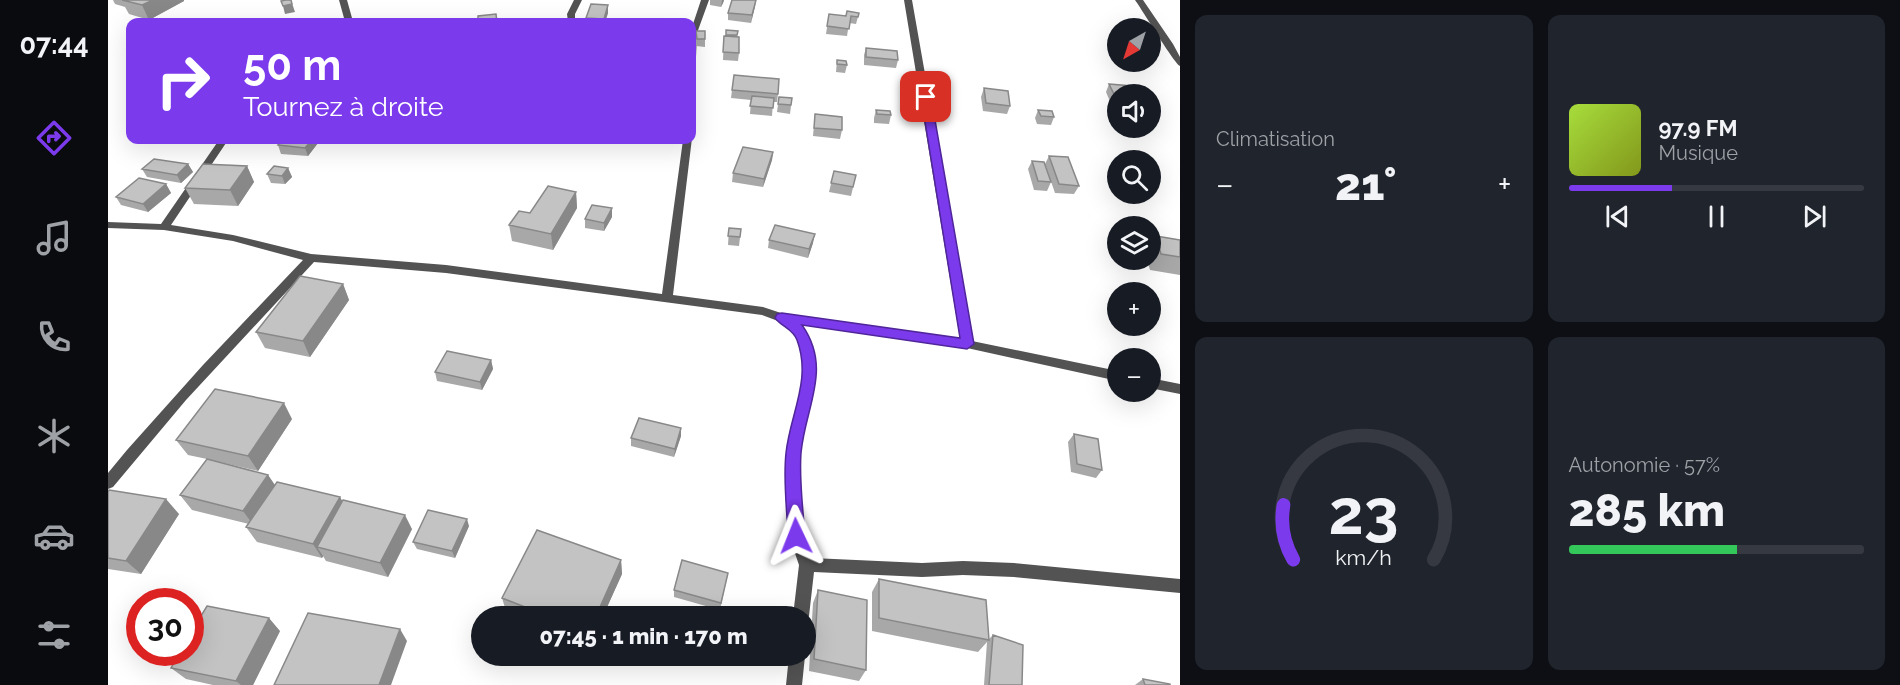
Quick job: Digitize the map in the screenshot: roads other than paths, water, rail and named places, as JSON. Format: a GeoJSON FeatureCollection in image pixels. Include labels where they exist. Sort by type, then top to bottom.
{"type":"FeatureCollection","features":[{"type":"Feature","properties":{"kind":"street"},"geometry":{"type":"LineString","coordinates":[[343,0],[348,18]]}},
{"type":"Feature","properties":{"kind":"street"},"geometry":{"type":"LineString","coordinates":[[572,18],[578,0]]}},
{"type":"Feature","properties":{"kind":"street"},"geometry":{"type":"LineString","coordinates":[[696,25],[705,0]]}},
{"type":"Feature","properties":{"kind":"street"},"geometry":{"type":"LineString","coordinates":[[908,0],[967,344]]}},
{"type":"Feature","properties":{"kind":"street"},"geometry":{"type":"LineString","coordinates":[[1139,0],[1180,64]]}},
{"type":"Feature","properties":{"kind":"street"},"geometry":{"type":"LineString","coordinates":[[1169,44],[1180,44]]}},
{"type":"Feature","properties":{"kind":"street"},"geometry":{"type":"LineString","coordinates":[[164,227],[220,144]]}},
{"type":"Feature","properties":{"kind":"street"},"geometry":{"type":"LineString","coordinates":[[667,298],[686,144]]}},
{"type":"Feature","properties":{"kind":"street"},"geometry":{"type":"LineString","coordinates":[[108,225],[164,227],[232,238],[311,258],[446,269],[763,311],[782,318],[967,344],[1107,374]]}},
{"type":"Feature","properties":{"kind":"street"},"geometry":{"type":"LineString","coordinates":[[108,483],[141,442],[235,337],[311,258]]}},
{"type":"Feature","properties":{"kind":"street"},"geometry":{"type":"LineString","coordinates":[[782,318],[796,327],[803,338],[812,370],[793,453],[796,536],[807,565],[802,606]]}},
{"type":"Feature","properties":{"kind":"street"},"geometry":{"type":"LineString","coordinates":[[1161,385],[1180,389]]}},
{"type":"Feature","properties":{"kind":"street"},"geometry":{"type":"LineString","coordinates":[[807,565],[922,570],[963,568],[1014,570],[1180,585]]}},
{"type":"Feature","properties":{"kind":"street"},"geometry":{"type":"LineString","coordinates":[[794,685],[796,666]]}}]}
